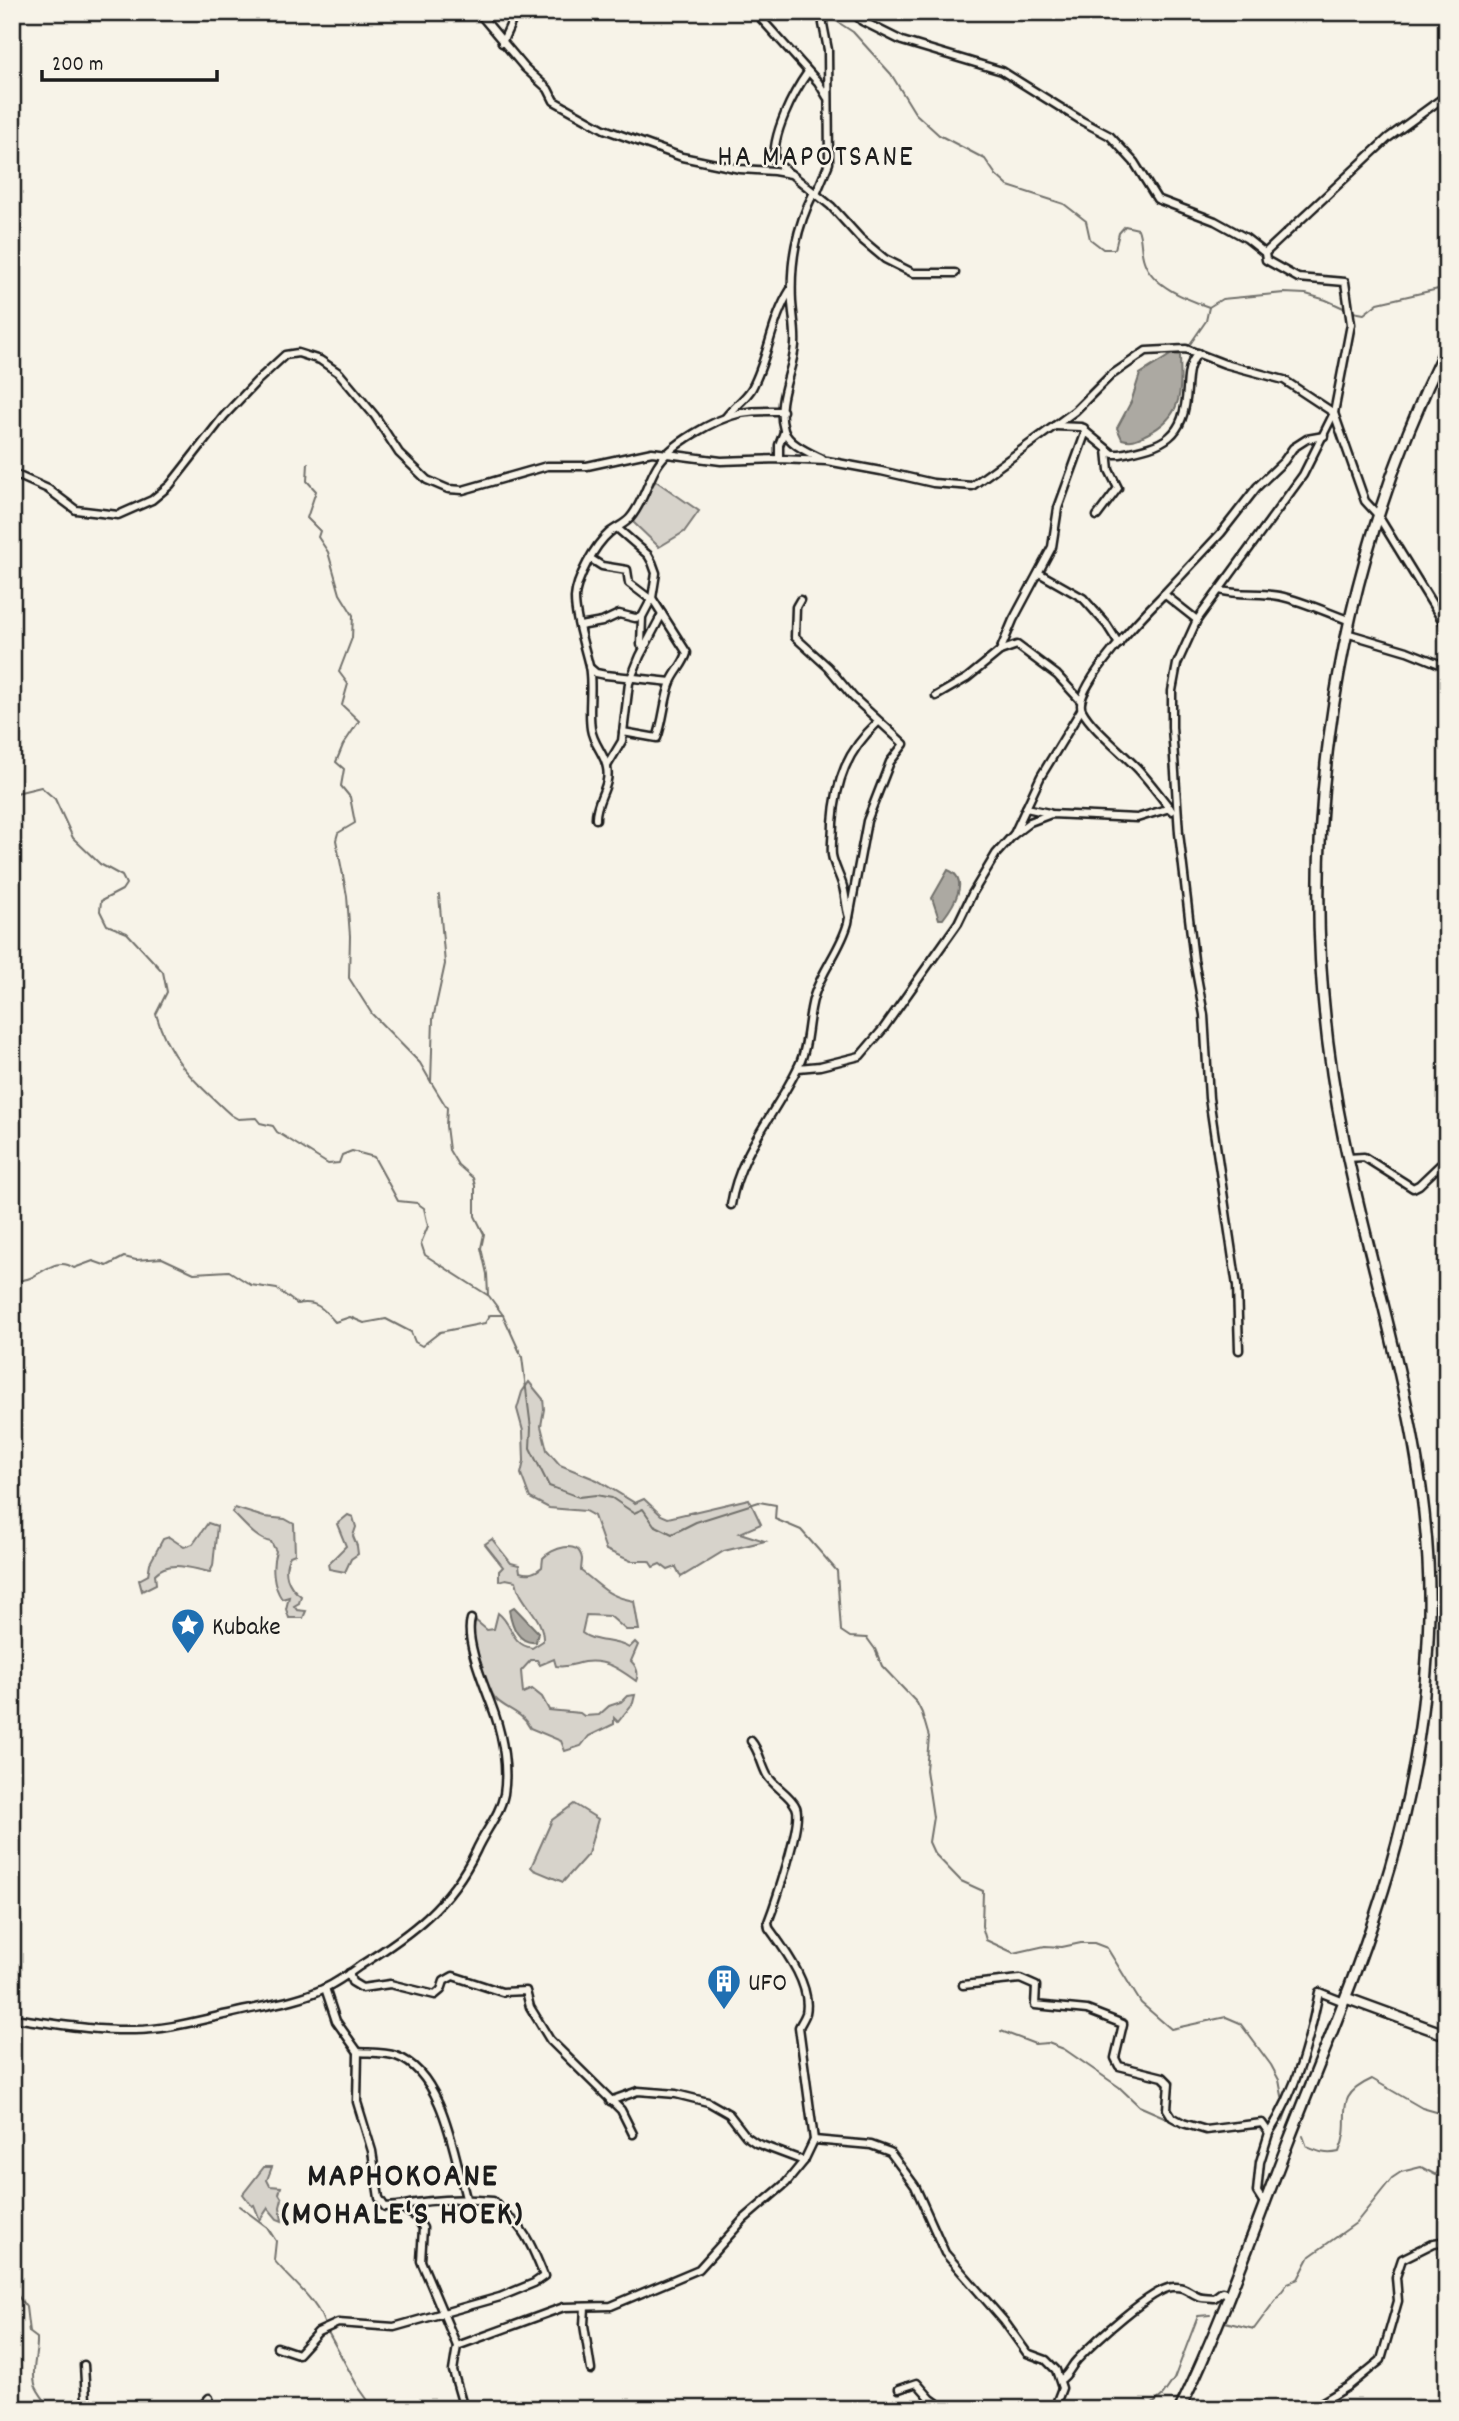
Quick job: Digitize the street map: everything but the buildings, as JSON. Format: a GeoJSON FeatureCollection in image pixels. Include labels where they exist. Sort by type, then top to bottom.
{"type":"FeatureCollection","features":[{"type":"Feature","properties":{"kind":"main road"},"geometry":{"type":"LineString","coordinates":[[1180,2409],[1229,2294],[1345,2000],[1378,1907],[1402,1822],[1420,1723],[1429,1612],[1427,1544],[1418,1457],[1401,1372],[1348,1158],[1334,1089],[1324,999],[1318,865],[1327,737],[1348,620],[1377,514],[1411,423],[1447,345]]}},
{"type":"Feature","properties":{"kind":"main road"},"geometry":{"type":"LineString","coordinates":[[1345,2000],[1447,2035]]}},
{"type":"Feature","properties":{"kind":"street"},"geometry":{"type":"LineString","coordinates":[[478,12],[502,43],[548,89],[554,101],[604,128],[682,157],[740,169],[774,170],[791,174]]}},
{"type":"Feature","properties":{"kind":"street"},"geometry":{"type":"LineString","coordinates":[[502,43],[516,12]]}},
{"type":"Feature","properties":{"kind":"street"},"geometry":{"type":"LineString","coordinates":[[755,12],[824,90],[828,98]]}},
{"type":"Feature","properties":{"kind":"street"},"geometry":{"type":"LineString","coordinates":[[779,459],[779,445],[784,432],[786,379],[793,364],[795,344],[792,287],[796,235],[829,163],[828,50],[822,24],[823,12]]}},
{"type":"Feature","properties":{"kind":"street"},"geometry":{"type":"LineString","coordinates":[[853,12],[862,21],[902,41],[1002,71],[1110,136],[1135,162],[1157,199],[1215,221],[1265,253],[1266,260],[1298,278],[1345,282],[1351,324],[1335,413],[1303,475],[1197,620],[1177,664],[1172,691],[1178,818],[1194,960],[1204,1016],[1209,1098],[1237,1286],[1240,1350]]}},
{"type":"Feature","properties":{"kind":"street"},"geometry":{"type":"LineString","coordinates":[[808,72],[793,93],[773,148],[775,161],[815,193],[885,259],[913,273],[955,273]]}},
{"type":"Feature","properties":{"kind":"street"},"geometry":{"type":"LineString","coordinates":[[1265,253],[1388,138],[1447,95]]}},
{"type":"Feature","properties":{"kind":"street"},"geometry":{"type":"LineString","coordinates":[[724,418],[751,392],[764,361],[775,320],[792,287]]}},
{"type":"Feature","properties":{"kind":"street"},"geometry":{"type":"LineString","coordinates":[[12,473],[48,489],[76,509],[118,515],[152,500],[170,485],[224,416],[285,355],[298,353],[320,360],[339,373],[375,415],[399,453],[427,480],[448,489],[463,490],[547,466],[587,466],[652,452],[722,461],[827,461],[933,483],[972,486],[1075,411],[1110,376],[1146,351],[1186,349],[1225,364],[1284,380],[1335,413],[1365,501],[1377,514],[1447,628]]}},
{"type":"Feature","properties":{"kind":"street"},"geometry":{"type":"LineString","coordinates":[[1053,426],[1084,428],[1113,454],[1127,453],[1160,443],[1178,429],[1183,416],[1188,370],[1198,353]]}},
{"type":"Feature","properties":{"kind":"street"},"geometry":{"type":"LineString","coordinates":[[596,819],[599,800],[607,784],[607,766],[595,745],[591,730],[589,667],[575,598],[577,586],[603,539],[628,521],[639,506],[653,472],[668,452],[724,418],[751,412],[783,411]]}},
{"type":"Feature","properties":{"kind":"street"},"geometry":{"type":"LineString","coordinates":[[1000,651],[1055,538],[1058,508],[1085,431]]}},
{"type":"Feature","properties":{"kind":"street"},"geometry":{"type":"LineString","coordinates":[[784,432],[793,442],[827,461]]}},
{"type":"Feature","properties":{"kind":"street"},"geometry":{"type":"LineString","coordinates":[[1013,835],[1041,776],[1081,710],[1081,701],[1095,673],[1221,533],[1257,487],[1284,461],[1293,448],[1307,439],[1324,436]]}},
{"type":"Feature","properties":{"kind":"street"},"geometry":{"type":"LineString","coordinates":[[1097,516],[1118,488],[1108,470],[1107,450]]}},
{"type":"Feature","properties":{"kind":"street"},"geometry":{"type":"LineString","coordinates":[[617,528],[648,555],[656,573],[651,598],[642,617],[641,645],[644,647]]}},
{"type":"Feature","properties":{"kind":"street"},"geometry":{"type":"LineString","coordinates":[[591,559],[603,566],[627,570],[629,583],[651,598],[687,653],[671,682],[664,720],[657,738],[623,732]]}},
{"type":"Feature","properties":{"kind":"street"},"geometry":{"type":"LineString","coordinates":[[1039,573],[1083,598],[1107,625],[1119,644]]}},
{"type":"Feature","properties":{"kind":"street"},"geometry":{"type":"LineString","coordinates":[[1219,590],[1237,595],[1261,593],[1281,596],[1348,620]]}},
{"type":"Feature","properties":{"kind":"street"},"geometry":{"type":"LineString","coordinates":[[1164,594],[1197,620]]}},
{"type":"Feature","properties":{"kind":"street"},"geometry":{"type":"LineString","coordinates":[[731,1205],[736,1183],[750,1149],[798,1068],[806,1045],[806,1029],[814,996],[844,937],[867,821],[890,762],[904,744],[878,722],[839,683],[828,667],[795,637],[796,607],[800,600]]}},
{"type":"Feature","properties":{"kind":"street"},"geometry":{"type":"LineString","coordinates":[[580,626],[602,622],[619,614],[642,617]]}},
{"type":"Feature","properties":{"kind":"street"},"geometry":{"type":"LineString","coordinates":[[607,766],[620,747],[631,678],[662,614]]}},
{"type":"Feature","properties":{"kind":"street"},"geometry":{"type":"LineString","coordinates":[[1346,632],[1408,650],[1447,667]]}},
{"type":"Feature","properties":{"kind":"street"},"geometry":{"type":"LineString","coordinates":[[936,696],[967,678],[1000,651],[1012,645],[1022,648],[1057,675],[1081,701]]}},
{"type":"Feature","properties":{"kind":"street"},"geometry":{"type":"LineString","coordinates":[[589,667],[596,673],[671,682]]}},
{"type":"Feature","properties":{"kind":"street"},"geometry":{"type":"LineString","coordinates":[[1081,710],[1139,770],[1178,818]]}},
{"type":"Feature","properties":{"kind":"street"},"geometry":{"type":"LineString","coordinates":[[849,917],[845,906],[845,893],[832,854],[836,794],[842,770],[862,738],[878,722]]}},
{"type":"Feature","properties":{"kind":"street"},"geometry":{"type":"LineString","coordinates":[[1026,808],[1051,814],[1138,818],[1170,808]]}},
{"type":"Feature","properties":{"kind":"street"},"geometry":{"type":"LineString","coordinates":[[798,1068],[820,1066],[860,1056],[883,1029],[958,923],[996,854],[1013,835],[1030,822],[1051,814]]}},
{"type":"Feature","properties":{"kind":"street"},"geometry":{"type":"LineString","coordinates":[[1348,1158],[1364,1157],[1413,1188],[1441,1164]]}},
{"type":"Feature","properties":{"kind":"street"},"geometry":{"type":"LineString","coordinates":[[12,2018],[68,2026],[144,2030],[269,2005],[325,1988],[392,1945],[435,1912],[451,1893],[500,1805],[504,1787],[502,1741],[482,1683],[469,1630],[471,1619]]}},
{"type":"Feature","properties":{"kind":"street"},"geometry":{"type":"LineString","coordinates":[[457,2346],[564,2307],[611,2306],[699,2269],[744,2219],[786,2183],[804,2161],[814,2140],[799,2027],[806,2013],[806,1997],[797,1970],[769,1928],[768,1922],[791,1847],[798,1818],[797,1809],[792,1800],[768,1776],[751,1741]]}},
{"type":"Feature","properties":{"kind":"street"},"geometry":{"type":"LineString","coordinates":[[349,1973],[352,1982],[362,1988],[390,1984],[435,1995],[441,1990],[444,1980],[453,1976],[502,1992],[526,1991],[530,2007],[550,2040],[621,2110],[633,2134]]}},
{"type":"Feature","properties":{"kind":"street"},"geometry":{"type":"LineString","coordinates":[[963,1984],[1020,1979],[1036,1986],[1035,2005],[1087,2010],[1123,2024],[1115,2058],[1119,2066],[1163,2077],[1169,2082],[1167,2109],[1172,2117],[1206,2130],[1262,2123],[1269,2133]]}},
{"type":"Feature","properties":{"kind":"street"},"geometry":{"type":"LineString","coordinates":[[277,2347],[298,2354],[318,2332],[338,2323],[394,2327],[500,2297],[544,2276],[534,2250],[514,2221],[506,2217],[493,2201],[466,2198],[460,2201],[429,2200],[385,2207],[379,2198],[372,2151],[357,2102],[358,2052],[336,2021],[325,1988]]}},
{"type":"Feature","properties":{"kind":"street"},"geometry":{"type":"LineString","coordinates":[[1264,2203],[1257,2192],[1261,2162],[1269,2133],[1281,2114],[1303,2065],[1319,1992],[1345,2000]]}},
{"type":"Feature","properties":{"kind":"street"},"geometry":{"type":"LineString","coordinates":[[358,2052],[399,2057],[423,2074],[441,2105],[466,2198]]}},
{"type":"Feature","properties":{"kind":"street"},"geometry":{"type":"LineString","coordinates":[[610,2101],[638,2091],[676,2094],[708,2102],[729,2113],[746,2136],[756,2143],[804,2161]]}},
{"type":"Feature","properties":{"kind":"street"},"geometry":{"type":"LineString","coordinates":[[814,2140],[871,2146],[890,2152],[915,2186],[945,2253],[1004,2321],[1027,2353],[1046,2360],[1056,2370],[1062,2388],[1054,2409]]}},
{"type":"Feature","properties":{"kind":"street"},"geometry":{"type":"LineString","coordinates":[[399,2206],[421,2223],[421,2261],[457,2346],[453,2371],[464,2409]]}},
{"type":"Feature","properties":{"kind":"street"},"geometry":{"type":"LineString","coordinates":[[1311,2409],[1349,2386],[1381,2360],[1398,2301],[1396,2277],[1402,2259],[1434,2243],[1447,2241]]}},
{"type":"Feature","properties":{"kind":"street"},"geometry":{"type":"LineString","coordinates":[[1060,2381],[1090,2347],[1137,2306],[1163,2289],[1186,2288],[1199,2297],[1214,2298],[1222,2292],[1229,2294]]}},
{"type":"Feature","properties":{"kind":"street"},"geometry":{"type":"LineString","coordinates":[[584,2307],[591,2370]]}},
{"type":"Feature","properties":{"kind":"street"},"geometry":{"type":"LineString","coordinates":[[84,2365],[86,2400],[92,2409]]}},
{"type":"Feature","properties":{"kind":"street"},"geometry":{"type":"LineString","coordinates":[[899,2389],[917,2383],[931,2399],[945,2409]]}},
{"type":"Feature","properties":{"kind":"street"},"geometry":{"type":"LineString","coordinates":[[199,2409],[209,2399]]}},
{"type":"Feature","properties":{"kind":"shaded area"},"geometry":{"type":"Polygon","coordinates":[[[1172,354],[1180,355],[1180,391],[1174,411],[1159,427],[1138,439],[1122,439],[1117,428],[1131,402],[1140,374],[1172,354]]]}},
{"type":"Feature","properties":{"kind":"shaded area"},"geometry":{"type":"Polygon","coordinates":[[[656,481],[699,511],[684,532],[659,547],[633,522],[656,481]]]}},
{"type":"Feature","properties":{"kind":"shaded area"},"geometry":{"type":"Polygon","coordinates":[[[948,870],[955,874],[958,880],[958,893],[943,919],[939,919],[932,898],[948,870]]]}},
{"type":"Feature","properties":{"kind":"shaded area"},"geometry":{"type":"Polygon","coordinates":[[[529,1382],[543,1399],[541,1426],[547,1450],[560,1465],[597,1480],[635,1503],[644,1499],[668,1518],[749,1499],[761,1524],[740,1533],[765,1541],[724,1551],[681,1577],[676,1567],[668,1570],[660,1564],[653,1567],[649,1561],[631,1561],[606,1550],[594,1516],[585,1511],[549,1508],[530,1498],[521,1474],[524,1461],[523,1431],[517,1409],[522,1392],[529,1382]]]}},
{"type":"Feature","properties":{"kind":"shaded area"},"geometry":{"type":"Polygon","coordinates":[[[235,1508],[264,1517],[285,1519],[294,1524],[295,1554],[290,1556],[286,1573],[289,1583],[301,1596],[299,1603],[294,1606],[297,1610],[306,1611],[303,1618],[289,1618],[286,1609],[289,1597],[282,1599],[275,1582],[276,1551],[271,1542],[265,1541],[250,1530],[232,1512],[235,1508]]]}},
{"type":"Feature","properties":{"kind":"shaded area"},"geometry":{"type":"Polygon","coordinates":[[[348,1515],[353,1517],[356,1527],[353,1536],[358,1554],[351,1559],[345,1572],[329,1569],[328,1564],[346,1546],[337,1524],[348,1515]]]}},
{"type":"Feature","properties":{"kind":"shaded area"},"geometry":{"type":"Polygon","coordinates":[[[208,1523],[217,1526],[210,1572],[181,1566],[167,1567],[155,1574],[156,1584],[142,1591],[139,1580],[148,1575],[150,1563],[163,1539],[169,1537],[184,1547],[193,1544],[208,1523]]]}},
{"type":"Feature","properties":{"kind":"shaded area"},"geometry":{"type":"Polygon","coordinates":[[[492,1539],[511,1563],[519,1565],[520,1572],[526,1573],[542,1567],[543,1558],[552,1551],[564,1547],[576,1549],[582,1559],[581,1571],[611,1594],[634,1601],[639,1630],[626,1630],[610,1616],[586,1615],[582,1633],[629,1648],[635,1642],[638,1645],[631,1661],[637,1671],[636,1681],[618,1669],[592,1661],[556,1666],[554,1659],[540,1665],[537,1660],[531,1660],[521,1671],[523,1693],[532,1689],[542,1697],[549,1710],[580,1713],[584,1716],[599,1715],[627,1696],[635,1695],[633,1703],[618,1722],[614,1718],[614,1724],[589,1736],[581,1746],[565,1751],[561,1741],[530,1728],[518,1714],[495,1698],[483,1679],[471,1631],[475,1620],[487,1630],[494,1629],[498,1613],[525,1646],[532,1648],[543,1641],[540,1624],[522,1597],[516,1581],[499,1581],[499,1571],[503,1567],[485,1544],[492,1539]]]}},
{"type":"Feature","properties":{"kind":"shaded area"},"geometry":{"type":"Polygon","coordinates":[[[514,1607],[538,1632],[536,1642],[525,1640],[517,1633],[509,1610],[514,1607]]]}},
{"type":"Feature","properties":{"kind":"shaded area"},"geometry":{"type":"Polygon","coordinates":[[[574,1804],[598,1819],[588,1854],[563,1882],[531,1867],[552,1820],[574,1804]]]}},
{"type":"Feature","properties":{"kind":"shaded area"},"geometry":{"type":"Polygon","coordinates":[[[264,2167],[272,2167],[267,2180],[270,2186],[281,2187],[279,2194],[282,2199],[282,2221],[268,2208],[260,2220],[254,2205],[252,2206],[243,2194],[264,2167]]]}},
{"type":"Feature","properties":{"kind":"waterway"},"geometry":{"type":"LineString","coordinates":[[824,13],[853,32],[891,74],[915,113],[939,135],[985,159],[1008,186],[1064,204],[1086,221],[1090,239],[1103,249],[1115,249],[1119,233],[1125,226],[1138,229],[1148,270],[1171,290],[1209,307],[1222,299],[1284,293],[1306,294],[1348,310]]}},
{"type":"Feature","properties":{"kind":"waterway"},"geometry":{"type":"LineString","coordinates":[[1353,312],[1364,314],[1378,303],[1447,287]]}},
{"type":"Feature","properties":{"kind":"waterway"},"geometry":{"type":"LineString","coordinates":[[1188,347],[1206,321],[1209,307]]}},
{"type":"Feature","properties":{"kind":"waterway"},"geometry":{"type":"LineString","coordinates":[[308,463],[307,481],[316,491],[307,518],[320,531],[318,537],[328,552],[340,594],[353,615],[352,638],[339,672],[348,684],[342,705],[359,721],[343,745],[336,762],[344,769],[341,786],[350,797],[355,823],[338,833],[336,840],[347,896],[349,978],[372,1014],[420,1063],[431,1082]]}},
{"type":"Feature","properties":{"kind":"waterway"},"geometry":{"type":"LineString","coordinates":[[12,794],[41,787],[55,799],[73,838],[100,864],[122,876],[126,884],[122,890],[101,901],[100,911],[107,925],[127,933],[163,972],[167,992],[156,1014],[168,1045],[195,1081],[231,1115],[238,1119],[256,1118],[260,1123],[273,1126],[277,1132],[328,1164],[339,1163],[342,1155],[352,1151],[374,1157],[398,1201],[417,1203],[424,1208],[428,1226],[421,1243],[425,1255],[489,1296],[503,1315],[522,1357],[531,1428],[530,1448],[549,1486],[579,1497],[596,1495],[612,1498],[634,1513],[643,1509],[654,1525],[672,1534],[696,1522],[759,1502],[776,1505],[775,1519],[801,1530],[837,1571],[841,1631],[850,1637],[867,1638],[882,1666],[917,1703],[922,1713],[929,1737],[926,1770],[933,1817],[929,1842],[934,1853],[961,1881],[983,1891],[982,1926],[986,1940],[1014,1953],[1045,1946],[1062,1947],[1081,1943],[1094,1943],[1107,1948],[1141,2003],[1171,2029],[1226,2017],[1240,2023],[1271,2065],[1279,2080],[1283,2101]]}},
{"type":"Feature","properties":{"kind":"waterway"},"geometry":{"type":"LineString","coordinates":[[439,895],[445,964],[433,1019],[431,1082],[447,1108],[449,1150],[458,1165],[473,1178],[475,1216],[484,1234],[481,1248],[487,1274],[488,1295]]}},
{"type":"Feature","properties":{"kind":"waterway"},"geometry":{"type":"LineString","coordinates":[[12,1282],[30,1278],[57,1264],[74,1268],[93,1261],[107,1266],[124,1257],[136,1260],[162,1258],[194,1273],[229,1271],[251,1285],[277,1289],[297,1304],[319,1306],[335,1322],[350,1317],[364,1323],[386,1319],[411,1332],[415,1342],[422,1346],[440,1332],[485,1323],[490,1315],[503,1315]]}},
{"type":"Feature","properties":{"kind":"waterway"},"geometry":{"type":"LineString","coordinates":[[1001,2031],[1035,2044],[1048,2043],[1064,2049],[1119,2087],[1139,2106],[1171,2120]]}},
{"type":"Feature","properties":{"kind":"waterway"},"geometry":{"type":"LineString","coordinates":[[1303,2136],[1307,2147],[1323,2152],[1339,2152],[1345,2128],[1346,2101],[1359,2086],[1372,2079],[1422,2108],[1447,2115]]}},
{"type":"Feature","properties":{"kind":"waterway"},"geometry":{"type":"LineString","coordinates":[[1275,2127],[1283,2121],[1287,2110],[1285,2106]]}},
{"type":"Feature","properties":{"kind":"waterway"},"geometry":{"type":"LineString","coordinates":[[1227,2130],[1263,2128]]}},
{"type":"Feature","properties":{"kind":"waterway"},"geometry":{"type":"LineString","coordinates":[[1225,2322],[1254,2329],[1288,2283],[1298,2279],[1310,2256],[1356,2223],[1392,2178],[1401,2172],[1421,2167],[1436,2175],[1440,2166],[1447,2162]]}},
{"type":"Feature","properties":{"kind":"waterway"},"geometry":{"type":"LineString","coordinates":[[239,2206],[267,2227],[276,2241],[274,2260],[311,2300],[325,2327]]}},
{"type":"Feature","properties":{"kind":"waterway"},"geometry":{"type":"LineString","coordinates":[[12,2288],[26,2307],[29,2332],[37,2338],[35,2384],[51,2409]]}},
{"type":"Feature","properties":{"kind":"waterway"},"geometry":{"type":"LineString","coordinates":[[1147,2409],[1163,2395],[1174,2379],[1198,2316],[1210,2315]]}},
{"type":"Feature","properties":{"kind":"waterway"},"geometry":{"type":"LineString","coordinates":[[328,2332],[357,2385],[374,2409]]}},
{"type":"Feature","properties":{"kind":"place","name":"Kubake"},"geometry":{"type":"Point","coordinates":[188,1655]}},
{"type":"Feature","properties":{"kind":"place","name":"UFO"},"geometry":{"type":"Point","coordinates":[724,2011]}},
{"type":"Feature","properties":{"kind":"district","name":"HA MAPOTSANE"},"geometry":{"type":"Point","coordinates":[816,155]}},
{"type":"Feature","properties":{"kind":"district","name":"MAPHOKOANE (MOHALE'S HOEK)"},"geometry":{"type":"Point","coordinates":[403,2192]}}]}
